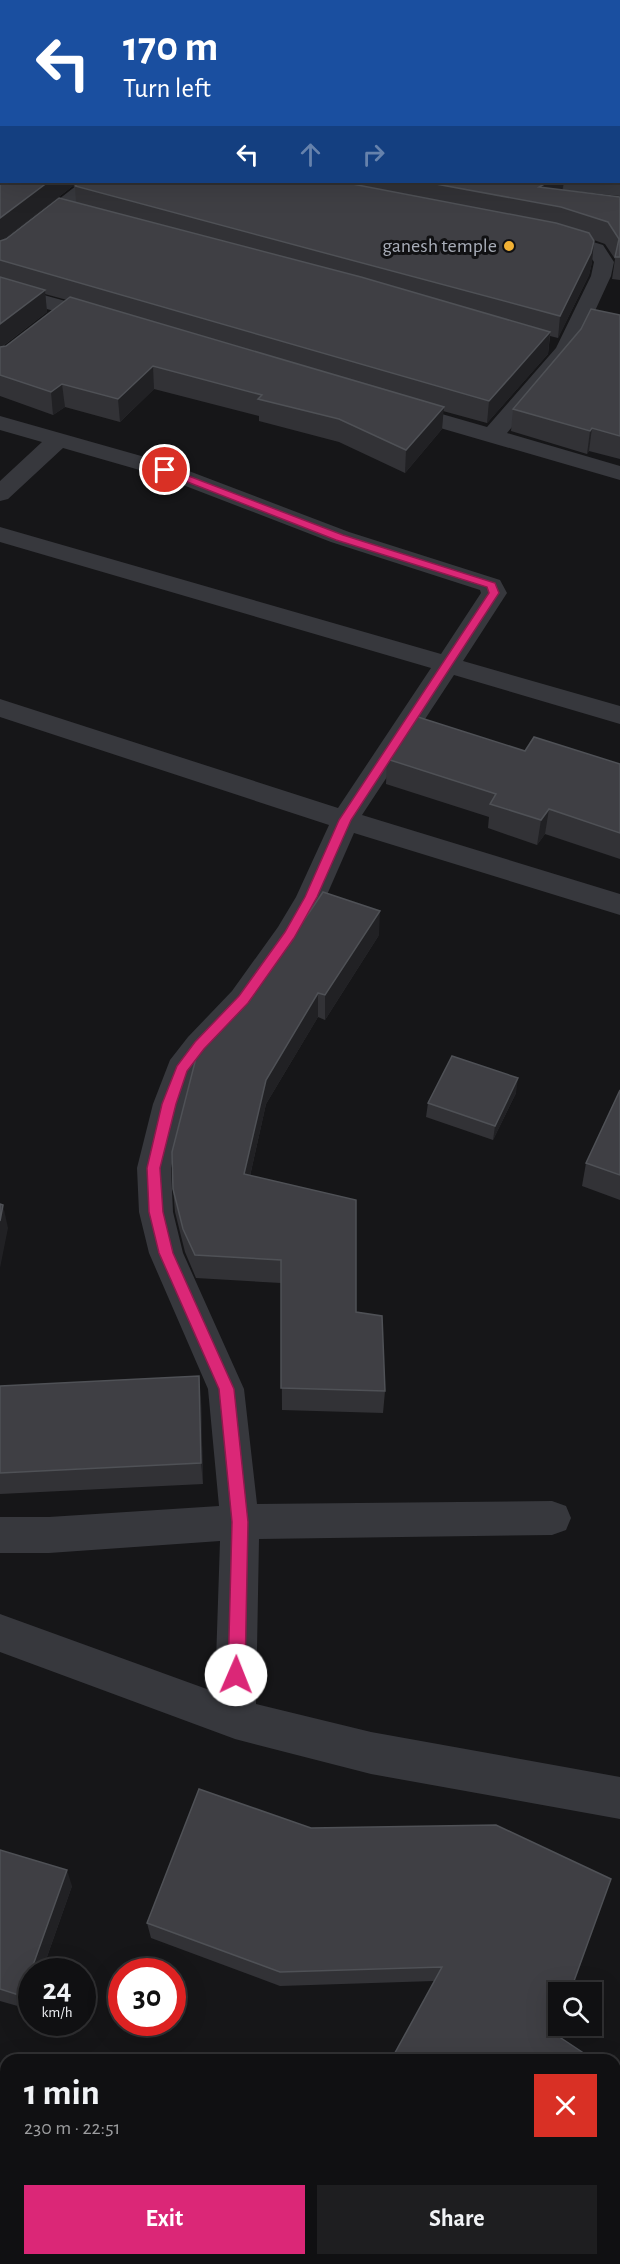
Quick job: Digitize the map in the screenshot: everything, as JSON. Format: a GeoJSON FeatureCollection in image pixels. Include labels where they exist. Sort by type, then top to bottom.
{"type":"FeatureCollection","features":[{"type":"Feature","properties":{"kind":"street"},"geometry":{"type":"LineString","coordinates":[[0,255],[92,183]]}},
{"type":"Feature","properties":{"kind":"street"},"geometry":{"type":"LineString","coordinates":[[553,183],[620,190]]}},
{"type":"Feature","properties":{"kind":"street"},"geometry":{"type":"LineString","coordinates":[[57,210],[80,216]]}},
{"type":"Feature","properties":{"kind":"street"},"geometry":{"type":"LineString","coordinates":[[492,436],[566,350],[601,276],[604,262],[596,249],[536,232]]}},
{"type":"Feature","properties":{"kind":"street"},"geometry":{"type":"LineString","coordinates":[[0,289],[60,315],[126,326]]}},
{"type":"Feature","properties":{"kind":"street"},"geometry":{"type":"LineString","coordinates":[[544,344],[566,350]]}},
{"type":"Feature","properties":{"kind":"street"},"geometry":{"type":"LineString","coordinates":[[377,402],[620,473]]}},
{"type":"Feature","properties":{"kind":"street"},"geometry":{"type":"LineString","coordinates":[[0,423],[165,470],[339,537],[491,585],[494,593],[345,820],[311,897],[289,935],[243,999],[199,1045],[181,1069],[169,1104],[153,1168],[156,1212],[166,1253],[226,1389],[240,1522],[235,1719]]}},
{"type":"Feature","properties":{"kind":"street"},"geometry":{"type":"LineString","coordinates":[[0,494],[57,441]]}},
{"type":"Feature","properties":{"kind":"street"},"geometry":{"type":"LineString","coordinates":[[0,534],[620,715]]}},
{"type":"Feature","properties":{"kind":"street"},"geometry":{"type":"LineString","coordinates":[[0,708],[345,820],[620,905]]}},
{"type":"Feature","properties":{"kind":"street"},"geometry":{"type":"LineString","coordinates":[[0,1535],[49,1535],[240,1522],[552,1518]]}},
{"type":"Feature","properties":{"kind":"street"},"geometry":{"type":"LineString","coordinates":[[0,1633],[235,1719],[371,1753],[620,1798]]}},
{"type":"Feature","properties":{"kind":"building"},"geometry":{"type":"Polygon","coordinates":[[[0,183],[47,183],[0,218],[0,183]]]}},
{"type":"Feature","properties":{"kind":"building"},"geometry":{"type":"Polygon","coordinates":[[[79,183],[347,183],[556,223],[589,233],[594,241],[591,253],[560,316],[75,186],[79,183]]]}},
{"type":"Feature","properties":{"kind":"building"},"geometry":{"type":"Polygon","coordinates":[[[430,183],[546,183],[539,187],[620,197],[620,257],[615,257],[619,239],[608,222],[561,207],[430,183]]]}},
{"type":"Feature","properties":{"kind":"building"},"geometry":{"type":"Polygon","coordinates":[[[59,198],[361,277],[550,332],[489,401],[0,260],[0,241],[6,239],[59,198]]]}},
{"type":"Feature","properties":{"kind":"building"},"geometry":{"type":"Polygon","coordinates":[[[0,277],[45,290],[0,324],[0,277]]]}},
{"type":"Feature","properties":{"kind":"building"},"geometry":{"type":"Polygon","coordinates":[[[70,297],[444,407],[406,450],[339,419],[258,399],[262,395],[153,366],[118,399],[62,384],[51,392],[0,375],[0,347],[6,346],[70,297]]]}},
{"type":"Feature","properties":{"kind":"building"},"geometry":{"type":"Polygon","coordinates":[[[591,309],[620,315],[620,436],[592,428],[590,431],[513,409],[581,329],[591,309]]]}},
{"type":"Feature","properties":{"kind":"building"},"geometry":{"type":"Polygon","coordinates":[[[418,717],[525,751],[534,737],[620,764],[620,833],[549,809],[541,820],[490,804],[496,794],[387,759],[418,717]]]}},
{"type":"Feature","properties":{"kind":"building"},"geometry":{"type":"Polygon","coordinates":[[[323,892],[380,911],[325,995],[318,993],[266,1080],[244,1174],[356,1200],[356,1312],[382,1316],[385,1391],[281,1388],[281,1260],[195,1255],[183,1229],[173,1189],[172,1152],[196,1058],[263,973],[267,975],[323,892]]]}},
{"type":"Feature","properties":{"kind":"building"},"geometry":{"type":"Polygon","coordinates":[[[452,1056],[518,1078],[495,1126],[428,1103],[452,1056]]]}},
{"type":"Feature","properties":{"kind":"building"},"geometry":{"type":"Polygon","coordinates":[[[620,1090],[620,1175],[586,1163],[620,1090]]]}},
{"type":"Feature","properties":{"kind":"building"},"geometry":{"type":"Polygon","coordinates":[[[0,1204],[3,1205],[0,1221],[0,1204]]]}},
{"type":"Feature","properties":{"kind":"building"},"geometry":{"type":"Polygon","coordinates":[[[199,1376],[201,1463],[0,1473],[0,1386],[199,1376]]]}},
{"type":"Feature","properties":{"kind":"building"},"geometry":{"type":"Polygon","coordinates":[[[199,1789],[311,1828],[496,1825],[611,1879],[574,1982],[548,1982],[548,2036],[558,2036],[585,2054],[394,2054],[442,1967],[280,1972],[147,1923],[199,1789]]]}},
{"type":"Feature","properties":{"kind":"building"},"geometry":{"type":"Polygon","coordinates":[[[0,1850],[67,1870],[36,1958],[18,1958],[18,1995],[0,1989],[0,1850]]]}},
{"type":"Feature","properties":{"kind":"place","name":"ganesh temple"},"geometry":{"type":"Point","coordinates":[509,246]}},
{"type":"Feature","properties":{"kind":"route"},"geometry":{"type":"LineString","coordinates":[[165,470],[339,537],[491,585],[494,593],[345,820],[311,897],[289,935],[243,999],[199,1045],[181,1069],[169,1104],[153,1168],[156,1212],[166,1253],[210,1348],[226,1389],[240,1522],[236,1675]]}}]}
